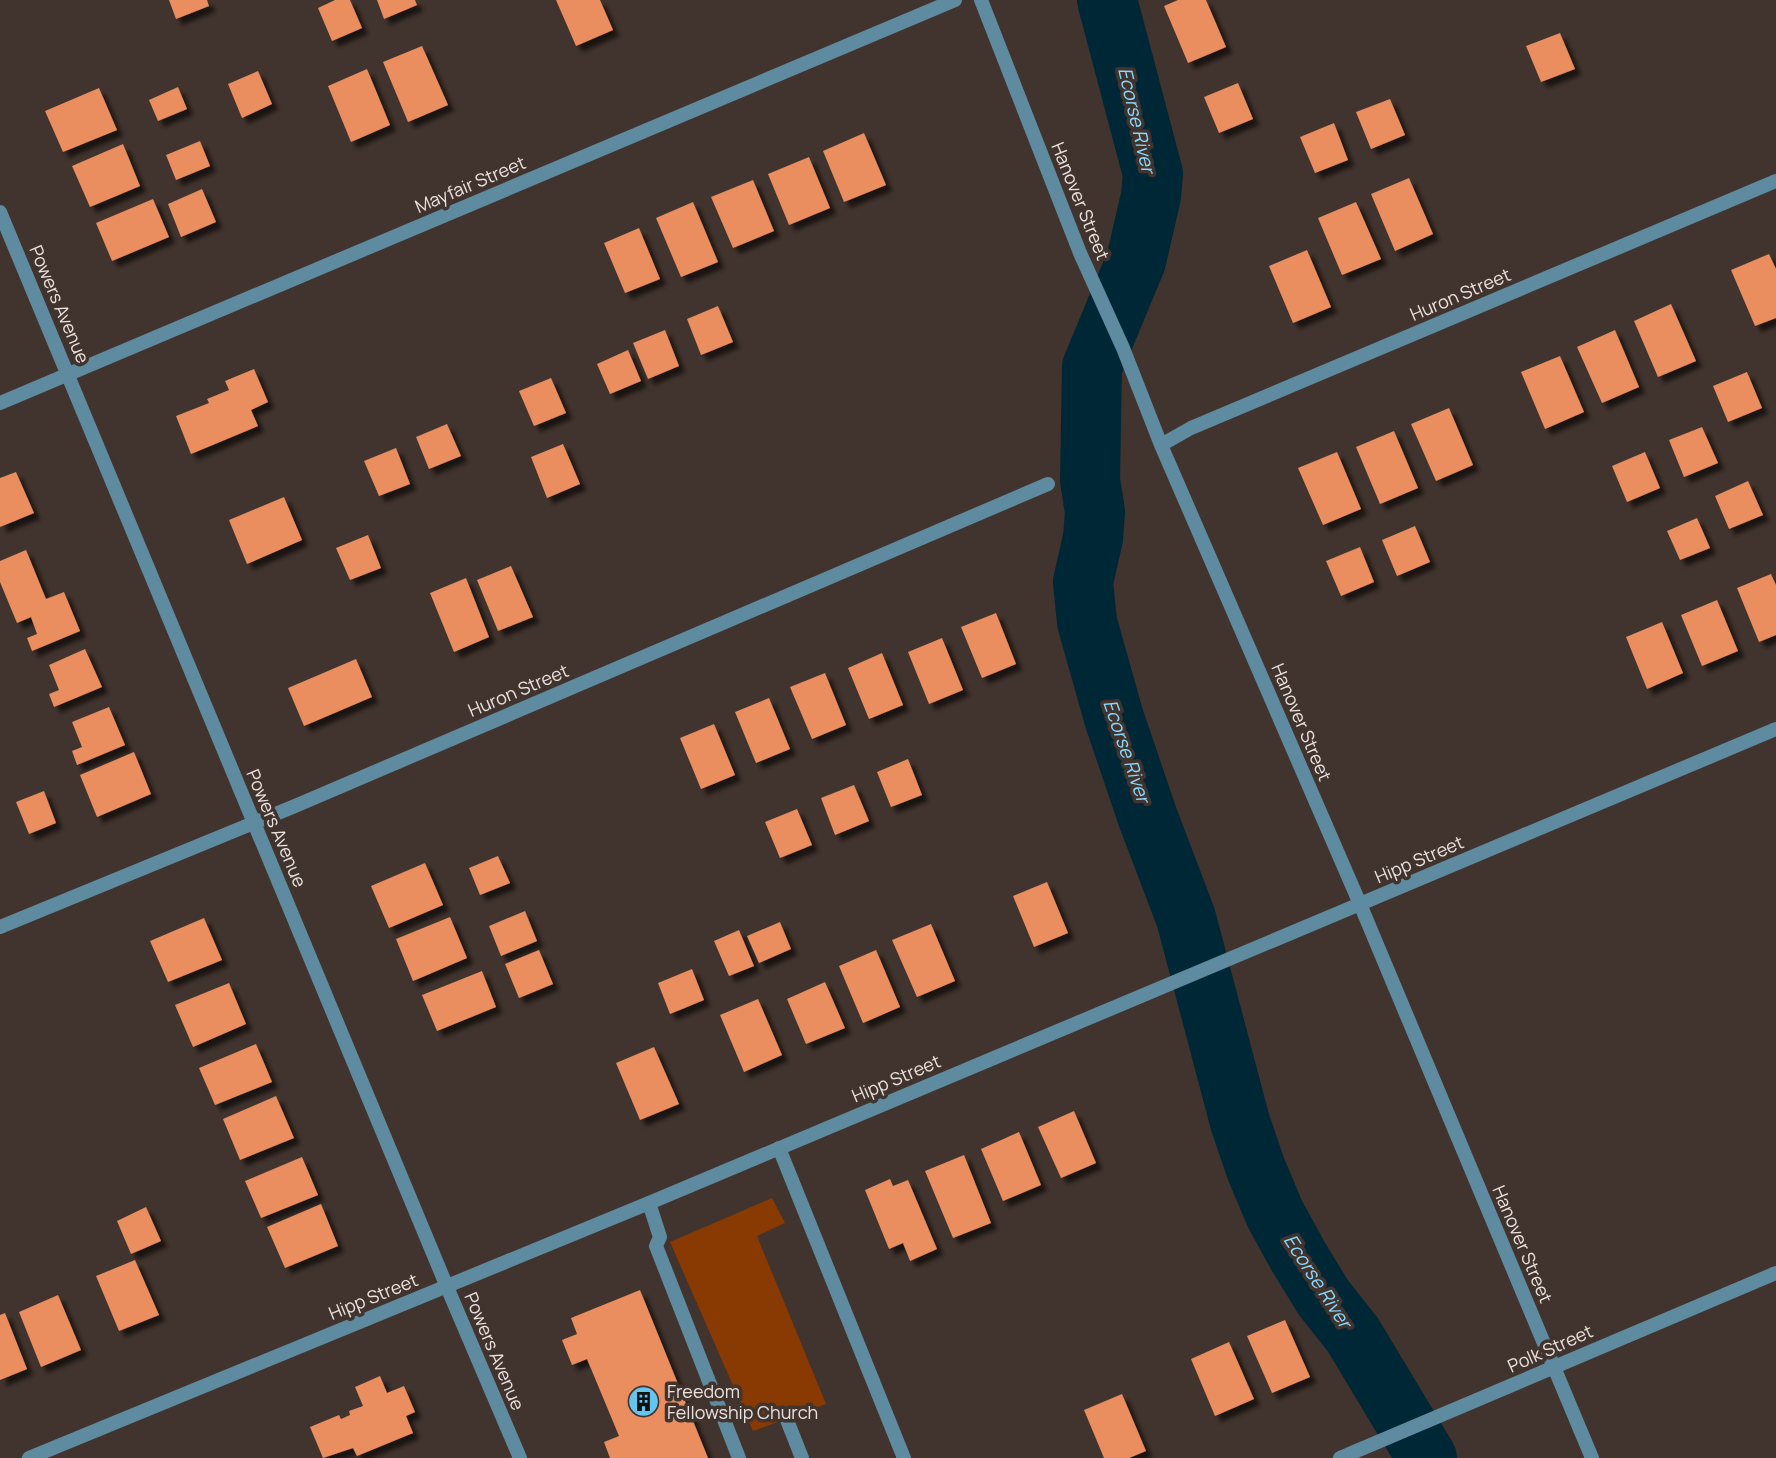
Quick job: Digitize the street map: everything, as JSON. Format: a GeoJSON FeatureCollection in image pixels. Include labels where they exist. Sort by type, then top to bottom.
{"type":"FeatureCollection","features":[{"type":"Feature","properties":{"kind":"street","name":"Mayfair Street"},"geometry":{"type":"LineString","coordinates":[[0,403],[955,0]]}},
{"type":"Feature","properties":{"kind":"street","name":"Hanover Street"},"geometry":{"type":"LineString","coordinates":[[981,0],[1080,253],[1360,904],[1591,1458]]}},
{"type":"Feature","properties":{"kind":"street","name":"Huron Street"},"geometry":{"type":"LineString","coordinates":[[1161,445],[1191,428],[1776,181]]}},
{"type":"Feature","properties":{"kind":"street","name":"Powers Avenue"},"geometry":{"type":"LineString","coordinates":[[0,212],[520,1458]]}},
{"type":"Feature","properties":{"kind":"street","name":"Huron Street"},"geometry":{"type":"LineString","coordinates":[[0,927],[1048,485]]}},
{"type":"Feature","properties":{"kind":"street","name":"Hipp Street"},"geometry":{"type":"LineString","coordinates":[[29,1458],[649,1203],[1776,729]]}},
{"type":"Feature","properties":{"kind":"street"},"geometry":{"type":"LineString","coordinates":[[779,1148],[904,1458]]}},
{"type":"Feature","properties":{"kind":"street"},"geometry":{"type":"LineString","coordinates":[[649,1203],[660,1237],[656,1246],[739,1458]]}},
{"type":"Feature","properties":{"kind":"street","name":"Polk Street"},"geometry":{"type":"LineString","coordinates":[[1340,1458],[1776,1273]]}},
{"type":"Feature","properties":{"kind":"street"},"geometry":{"type":"LineString","coordinates":[[788,1420],[802,1458]]}},
{"type":"Feature","properties":{"kind":"shaded area"},"geometry":{"type":"Polygon","coordinates":[[[772,1198],[785,1223],[757,1236],[826,1404],[753,1431],[670,1242],[772,1198]]]}},
{"type":"Feature","properties":{"kind":"building"},"geometry":{"type":"Polygon","coordinates":[[[169,0],[207,0],[209,6],[176,19],[169,0]]]}},
{"type":"Feature","properties":{"kind":"building"},"geometry":{"type":"Polygon","coordinates":[[[335,0],[350,0],[362,28],[332,41],[318,8],[335,0]]]}},
{"type":"Feature","properties":{"kind":"building"},"geometry":{"type":"Polygon","coordinates":[[[377,0],[415,0],[417,5],[384,19],[377,0]]]}},
{"type":"Feature","properties":{"kind":"building"},"geometry":{"type":"Polygon","coordinates":[[[556,0],[600,0],[613,30],[576,46],[556,0]]]}},
{"type":"Feature","properties":{"kind":"building"},"geometry":{"type":"Polygon","coordinates":[[[1178,0],[1206,0],[1226,47],[1188,63],[1164,6],[1178,0]]]}},
{"type":"Feature","properties":{"kind":"building"},"geometry":{"type":"Polygon","coordinates":[[[1560,33],[1575,69],[1541,82],[1526,46],[1560,33]]]}},
{"type":"Feature","properties":{"kind":"building"},"geometry":{"type":"Polygon","coordinates":[[[422,46],[448,105],[408,122],[383,62],[422,46]]]}},
{"type":"Feature","properties":{"kind":"building"},"geometry":{"type":"Polygon","coordinates":[[[367,69],[390,125],[351,142],[328,86],[367,69]]]}},
{"type":"Feature","properties":{"kind":"building"},"geometry":{"type":"Polygon","coordinates":[[[258,71],[272,104],[242,118],[228,84],[258,71]]]}},
{"type":"Feature","properties":{"kind":"building"},"geometry":{"type":"Polygon","coordinates":[[[1238,83],[1253,119],[1219,133],[1204,97],[1238,83]]]}},
{"type":"Feature","properties":{"kind":"building"},"geometry":{"type":"Polygon","coordinates":[[[178,87],[187,109],[158,121],[149,100],[178,87]]]}},
{"type":"Feature","properties":{"kind":"building"},"geometry":{"type":"Polygon","coordinates":[[[99,88],[117,130],[63,152],[45,111],[99,88]]]}},
{"type":"Feature","properties":{"kind":"building"},"geometry":{"type":"Polygon","coordinates":[[[1390,99],[1405,135],[1371,149],[1356,112],[1390,99]]]}},
{"type":"Feature","properties":{"kind":"building"},"geometry":{"type":"Polygon","coordinates":[[[1334,123],[1348,160],[1315,173],[1300,137],[1334,123]]]}},
{"type":"Feature","properties":{"kind":"building"},"geometry":{"type":"Polygon","coordinates":[[[864,133],[886,185],[844,202],[823,151],[864,133]]]}},
{"type":"Feature","properties":{"kind":"building"},"geometry":{"type":"Polygon","coordinates":[[[200,141],[210,166],[176,180],[166,155],[200,141]]]}},
{"type":"Feature","properties":{"kind":"building"},"geometry":{"type":"Polygon","coordinates":[[[123,144],[140,186],[90,207],[72,166],[123,144]]]}},
{"type":"Feature","properties":{"kind":"building"},"geometry":{"type":"Polygon","coordinates":[[[809,157],[830,208],[789,225],[768,174],[809,157]]]}},
{"type":"Feature","properties":{"kind":"building"},"geometry":{"type":"Polygon","coordinates":[[[1409,178],[1433,234],[1395,251],[1371,194],[1409,178]]]}},
{"type":"Feature","properties":{"kind":"building"},"geometry":{"type":"Polygon","coordinates":[[[753,180],[774,231],[733,248],[711,197],[753,180]]]}},
{"type":"Feature","properties":{"kind":"building"},"geometry":{"type":"Polygon","coordinates":[[[202,189],[216,222],[181,237],[168,204],[202,189]]]}},
{"type":"Feature","properties":{"kind":"building"},"geometry":{"type":"Polygon","coordinates":[[[153,199],[169,237],[112,261],[96,223],[153,199]]]}},
{"type":"Feature","properties":{"kind":"building"},"geometry":{"type":"Polygon","coordinates":[[[693,202],[718,262],[681,277],[656,218],[693,202]]]}},
{"type":"Feature","properties":{"kind":"building"},"geometry":{"type":"Polygon","coordinates":[[[1356,202],[1381,259],[1342,275],[1318,218],[1356,202]]]}},
{"type":"Feature","properties":{"kind":"building"},"geometry":{"type":"Polygon","coordinates":[[[639,228],[660,279],[625,293],[604,243],[639,228]]]}},
{"type":"Feature","properties":{"kind":"building"},"geometry":{"type":"Polygon","coordinates":[[[1307,250],[1331,307],[1293,323],[1269,266],[1307,250]]]}},
{"type":"Feature","properties":{"kind":"building"},"geometry":{"type":"Polygon","coordinates":[[[1769,254],[1776,269],[1776,318],[1755,326],[1731,270],[1769,254]]]}},
{"type":"Feature","properties":{"kind":"building"},"geometry":{"type":"Polygon","coordinates":[[[1671,304],[1696,361],[1658,377],[1634,321],[1671,304]]]}},
{"type":"Feature","properties":{"kind":"building"},"geometry":{"type":"Polygon","coordinates":[[[718,306],[733,342],[701,355],[687,319],[718,306]]]}},
{"type":"Feature","properties":{"kind":"building"},"geometry":{"type":"Polygon","coordinates":[[[665,330],[679,366],[648,379],[633,343],[665,330]]]}},
{"type":"Feature","properties":{"kind":"building"},"geometry":{"type":"Polygon","coordinates":[[[1615,330],[1639,387],[1602,403],[1577,347],[1615,330]]]}},
{"type":"Feature","properties":{"kind":"building"},"geometry":{"type":"Polygon","coordinates":[[[628,350],[641,381],[610,394],[597,364],[628,350]]]}},
{"type":"Feature","properties":{"kind":"building"},"geometry":{"type":"Polygon","coordinates":[[[1560,356],[1584,412],[1545,429],[1521,372],[1560,356]]]}},
{"type":"Feature","properties":{"kind":"building"},"geometry":{"type":"Polygon","coordinates":[[[254,369],[268,402],[251,410],[258,426],[191,454],[176,416],[209,403],[207,399],[229,390],[225,381],[254,369]]]}},
{"type":"Feature","properties":{"kind":"building"},"geometry":{"type":"Polygon","coordinates":[[[1747,372],[1762,408],[1728,422],[1713,386],[1747,372]]]}},
{"type":"Feature","properties":{"kind":"building"},"geometry":{"type":"Polygon","coordinates":[[[551,378],[566,413],[534,426],[519,391],[551,378]]]}},
{"type":"Feature","properties":{"kind":"building"},"geometry":{"type":"Polygon","coordinates":[[[1449,408],[1473,465],[1436,481],[1411,424],[1449,408]]]}},
{"type":"Feature","properties":{"kind":"building"},"geometry":{"type":"Polygon","coordinates":[[[447,424],[461,456],[429,469],[416,437],[447,424]]]}},
{"type":"Feature","properties":{"kind":"building"},"geometry":{"type":"Polygon","coordinates":[[[1702,427],[1718,463],[1684,477],[1669,440],[1702,427]]]}},
{"type":"Feature","properties":{"kind":"building"},"geometry":{"type":"Polygon","coordinates":[[[1394,431],[1418,488],[1380,504],[1356,447],[1394,431]]]}},
{"type":"Feature","properties":{"kind":"building"},"geometry":{"type":"Polygon","coordinates":[[[563,444],[580,484],[547,498],[531,457],[563,444]]]}},
{"type":"Feature","properties":{"kind":"building"},"geometry":{"type":"Polygon","coordinates":[[[396,448],[410,484],[379,496],[364,461],[396,448]]]}},
{"type":"Feature","properties":{"kind":"building"},"geometry":{"type":"Polygon","coordinates":[[[1337,452],[1361,509],[1323,525],[1298,468],[1337,452]]]}},
{"type":"Feature","properties":{"kind":"building"},"geometry":{"type":"Polygon","coordinates":[[[1645,452],[1660,488],[1627,502],[1612,466],[1645,452]]]}},
{"type":"Feature","properties":{"kind":"building"},"geometry":{"type":"Polygon","coordinates":[[[16,472],[34,513],[0,527],[0,478],[16,472]]]}},
{"type":"Feature","properties":{"kind":"building"},"geometry":{"type":"Polygon","coordinates":[[[1748,481],[1763,515],[1729,529],[1715,496],[1748,481]]]}},
{"type":"Feature","properties":{"kind":"building"},"geometry":{"type":"Polygon","coordinates":[[[284,497],[302,540],[247,564],[229,520],[284,497]]]}},
{"type":"Feature","properties":{"kind":"building"},"geometry":{"type":"Polygon","coordinates":[[[1697,518],[1710,548],[1680,560],[1667,531],[1697,518]]]}},
{"type":"Feature","properties":{"kind":"building"},"geometry":{"type":"Polygon","coordinates":[[[1415,526],[1430,562],[1397,576],[1382,540],[1415,526]]]}},
{"type":"Feature","properties":{"kind":"building"},"geometry":{"type":"Polygon","coordinates":[[[368,535],[381,568],[350,580],[336,548],[368,535]]]}},
{"type":"Feature","properties":{"kind":"building"},"geometry":{"type":"Polygon","coordinates":[[[1360,547],[1374,582],[1341,596],[1326,561],[1360,547]]]}},
{"type":"Feature","properties":{"kind":"building"},"geometry":{"type":"Polygon","coordinates":[[[26,550],[46,599],[64,592],[80,631],[32,651],[27,638],[37,634],[31,617],[17,623],[0,582],[0,561],[26,550]]]}},
{"type":"Feature","properties":{"kind":"building"},"geometry":{"type":"Polygon","coordinates":[[[511,566],[533,617],[498,631],[477,580],[511,566]]]}},
{"type":"Feature","properties":{"kind":"building"},"geometry":{"type":"Polygon","coordinates":[[[1771,574],[1776,585],[1776,635],[1759,642],[1737,588],[1771,574]]]}},
{"type":"Feature","properties":{"kind":"building"},"geometry":{"type":"Polygon","coordinates":[[[466,578],[489,637],[454,652],[430,593],[466,578]]]}},
{"type":"Feature","properties":{"kind":"building"},"geometry":{"type":"Polygon","coordinates":[[[1717,600],[1738,651],[1702,666],[1681,615],[1717,600]]]}},
{"type":"Feature","properties":{"kind":"building"},"geometry":{"type":"Polygon","coordinates":[[[996,613],[1016,664],[982,678],[961,627],[996,613]]]}},
{"type":"Feature","properties":{"kind":"building"},"geometry":{"type":"Polygon","coordinates":[[[1662,622],[1683,673],[1647,689],[1626,637],[1662,622]]]}},
{"type":"Feature","properties":{"kind":"building"},"geometry":{"type":"Polygon","coordinates":[[[942,638],[963,690],[929,704],[908,652],[942,638]]]}},
{"type":"Feature","properties":{"kind":"building"},"geometry":{"type":"Polygon","coordinates":[[[85,649],[102,687],[54,707],[49,694],[59,690],[49,665],[85,649]]]}},
{"type":"Feature","properties":{"kind":"building"},"geometry":{"type":"Polygon","coordinates":[[[882,653],[903,705],[869,719],[848,668],[882,653]]]}},
{"type":"Feature","properties":{"kind":"building"},"geometry":{"type":"Polygon","coordinates":[[[356,659],[372,697],[304,726],[288,688],[356,659]]]}},
{"type":"Feature","properties":{"kind":"building"},"geometry":{"type":"Polygon","coordinates":[[[825,673],[846,725],[812,739],[790,687],[825,673]]]}},
{"type":"Feature","properties":{"kind":"building"},"geometry":{"type":"Polygon","coordinates":[[[769,698],[790,749],[756,763],[735,712],[769,698]]]}},
{"type":"Feature","properties":{"kind":"building"},"geometry":{"type":"Polygon","coordinates":[[[109,707],[125,745],[77,765],[72,751],[82,747],[72,722],[109,707]]]}},
{"type":"Feature","properties":{"kind":"building"},"geometry":{"type":"Polygon","coordinates":[[[714,724],[735,775],[701,789],[680,738],[714,724]]]}},
{"type":"Feature","properties":{"kind":"building"},"geometry":{"type":"Polygon","coordinates":[[[134,752],[151,794],[97,817],[80,775],[134,752]]]}},
{"type":"Feature","properties":{"kind":"building"},"geometry":{"type":"Polygon","coordinates":[[[908,759],[922,795],[891,807],[877,772],[908,759]]]}},
{"type":"Feature","properties":{"kind":"building"},"geometry":{"type":"Polygon","coordinates":[[[854,785],[869,821],[835,835],[821,798],[854,785]]]}},
{"type":"Feature","properties":{"kind":"building"},"geometry":{"type":"Polygon","coordinates":[[[44,791],[56,823],[29,834],[16,802],[44,791]]]}},
{"type":"Feature","properties":{"kind":"building"},"geometry":{"type":"Polygon","coordinates":[[[797,809],[812,845],[780,858],[765,822],[797,809]]]}},
{"type":"Feature","properties":{"kind":"building"},"geometry":{"type":"Polygon","coordinates":[[[498,856],[510,883],[480,895],[469,868],[498,856]]]}},
{"type":"Feature","properties":{"kind":"building"},"geometry":{"type":"Polygon","coordinates":[[[425,863],[443,905],[389,928],[371,886],[425,863]]]}},
{"type":"Feature","properties":{"kind":"building"},"geometry":{"type":"Polygon","coordinates":[[[1047,882],[1068,933],[1034,947],[1013,896],[1047,882]]]}},
{"type":"Feature","properties":{"kind":"building"},"geometry":{"type":"Polygon","coordinates":[[[525,911],[537,941],[501,956],[489,926],[525,911]]]}},
{"type":"Feature","properties":{"kind":"building"},"geometry":{"type":"Polygon","coordinates":[[[450,917],[467,958],[413,981],[396,939],[450,917]]]}},
{"type":"Feature","properties":{"kind":"building"},"geometry":{"type":"Polygon","coordinates":[[[204,918],[222,960],[168,982],[150,941],[204,918]]]}},
{"type":"Feature","properties":{"kind":"building"},"geometry":{"type":"Polygon","coordinates":[[[780,922],[791,949],[759,963],[747,936],[780,922]]]}},
{"type":"Feature","properties":{"kind":"building"},"geometry":{"type":"Polygon","coordinates":[[[931,924],[955,981],[917,997],[892,940],[931,924]]]}},
{"type":"Feature","properties":{"kind":"building"},"geometry":{"type":"Polygon","coordinates":[[[739,930],[754,966],[729,976],[714,941],[739,930]]]}},
{"type":"Feature","properties":{"kind":"building"},"geometry":{"type":"Polygon","coordinates":[[[539,950],[553,984],[519,998],[505,964],[539,950]]]}},
{"type":"Feature","properties":{"kind":"building"},"geometry":{"type":"Polygon","coordinates":[[[876,950],[900,1007],[863,1023],[839,966],[876,950]]]}},
{"type":"Feature","properties":{"kind":"building"},"geometry":{"type":"Polygon","coordinates":[[[692,969],[704,1000],[670,1014],[658,983],[692,969]]]}},
{"type":"Feature","properties":{"kind":"building"},"geometry":{"type":"Polygon","coordinates":[[[482,971],[496,1007],[437,1031],[422,995],[482,971]]]}},
{"type":"Feature","properties":{"kind":"building"},"geometry":{"type":"Polygon","coordinates":[[[825,982],[845,1028],[806,1044],[787,999],[825,982]]]}},
{"type":"Feature","properties":{"kind":"building"},"geometry":{"type":"Polygon","coordinates":[[[229,983],[246,1024],[193,1047],[175,1005],[229,983]]]}},
{"type":"Feature","properties":{"kind":"building"},"geometry":{"type":"Polygon","coordinates":[[[758,999],[782,1055],[744,1072],[720,1015],[758,999]]]}},
{"type":"Feature","properties":{"kind":"building"},"geometry":{"type":"Polygon","coordinates":[[[256,1044],[272,1082],[215,1105],[199,1068],[256,1044]]]}},
{"type":"Feature","properties":{"kind":"building"},"geometry":{"type":"Polygon","coordinates":[[[654,1047],[679,1104],[640,1120],[616,1063],[654,1047]]]}},
{"type":"Feature","properties":{"kind":"building"},"geometry":{"type":"Polygon","coordinates":[[[276,1096],[294,1138],[240,1160],[223,1119],[276,1096]]]}},
{"type":"Feature","properties":{"kind":"building"},"geometry":{"type":"Polygon","coordinates":[[[1074,1111],[1096,1163],[1061,1178],[1038,1127],[1074,1111]]]}},
{"type":"Feature","properties":{"kind":"building"},"geometry":{"type":"Polygon","coordinates":[[[1019,1132],[1041,1185],[1003,1201],[981,1149],[1019,1132]]]}},
{"type":"Feature","properties":{"kind":"building"},"geometry":{"type":"Polygon","coordinates":[[[964,1155],[991,1223],[953,1238],[925,1171],[964,1155]]]}},
{"type":"Feature","properties":{"kind":"building"},"geometry":{"type":"Polygon","coordinates":[[[302,1157],[318,1195],[261,1218],[245,1181],[302,1157]]]}},
{"type":"Feature","properties":{"kind":"building"},"geometry":{"type":"Polygon","coordinates":[[[890,1179],[893,1186],[908,1180],[937,1249],[910,1261],[903,1243],[889,1249],[865,1190],[890,1179]]]}},
{"type":"Feature","properties":{"kind":"building"},"geometry":{"type":"Polygon","coordinates":[[[321,1204],[338,1246],[285,1268],[267,1227],[321,1204]]]}},
{"type":"Feature","properties":{"kind":"building"},"geometry":{"type":"Polygon","coordinates":[[[146,1207],[161,1241],[131,1254],[117,1221],[146,1207]]]}},
{"type":"Feature","properties":{"kind":"building"},"geometry":{"type":"Polygon","coordinates":[[[135,1260],[159,1315],[119,1331],[96,1276],[135,1260]]]}},
{"type":"Feature","properties":{"kind":"building","name":"Freedom Fellowship Church"},"geometry":{"type":"Polygon","coordinates":[[[640,1290],[708,1458],[610,1458],[604,1442],[619,1436],[587,1359],[572,1365],[562,1340],[577,1334],[571,1318],[640,1290]]]}},
{"type":"Feature","properties":{"kind":"building"},"geometry":{"type":"Polygon","coordinates":[[[58,1295],[81,1350],[41,1367],[19,1312],[58,1295]]]}},
{"type":"Feature","properties":{"kind":"building"},"geometry":{"type":"Polygon","coordinates":[[[5,1313],[27,1369],[0,1380],[0,1315],[5,1313]]]}},
{"type":"Feature","properties":{"kind":"building"},"geometry":{"type":"Polygon","coordinates":[[[1285,1320],[1310,1377],[1272,1393],[1247,1336],[1285,1320]]]}},
{"type":"Feature","properties":{"kind":"building"},"geometry":{"type":"Polygon","coordinates":[[[1229,1342],[1254,1399],[1215,1416],[1191,1359],[1229,1342]]]}},
{"type":"Feature","properties":{"kind":"building"},"geometry":{"type":"Polygon","coordinates":[[[380,1376],[387,1393],[404,1386],[415,1412],[406,1416],[413,1433],[357,1456],[353,1448],[323,1458],[310,1427],[339,1415],[341,1419],[350,1415],[349,1411],[363,1406],[355,1387],[380,1376]]]}},
{"type":"Feature","properties":{"kind":"building"},"geometry":{"type":"Polygon","coordinates":[[[1122,1394],[1146,1451],[1129,1458],[1104,1458],[1084,1410],[1122,1394]]]}},
{"type":"Feature","properties":{"kind":"waterway","name":"Ecorse River"},"geometry":{"type":"LineString","coordinates":[[1107,0],[1153,174],[1151,196],[1136,261],[1092,367],[1090,480],[1095,512],[1093,538],[1083,582],[1087,622],[1114,718],[1186,918],[1240,1122],[1256,1169],[1275,1214],[1298,1256],[1323,1297],[1353,1335],[1427,1458]]}},
{"type":"Feature","properties":{"kind":"place","name":"Freedom Fellowship Church"},"geometry":{"type":"Point","coordinates":[644,1401]}}]}
